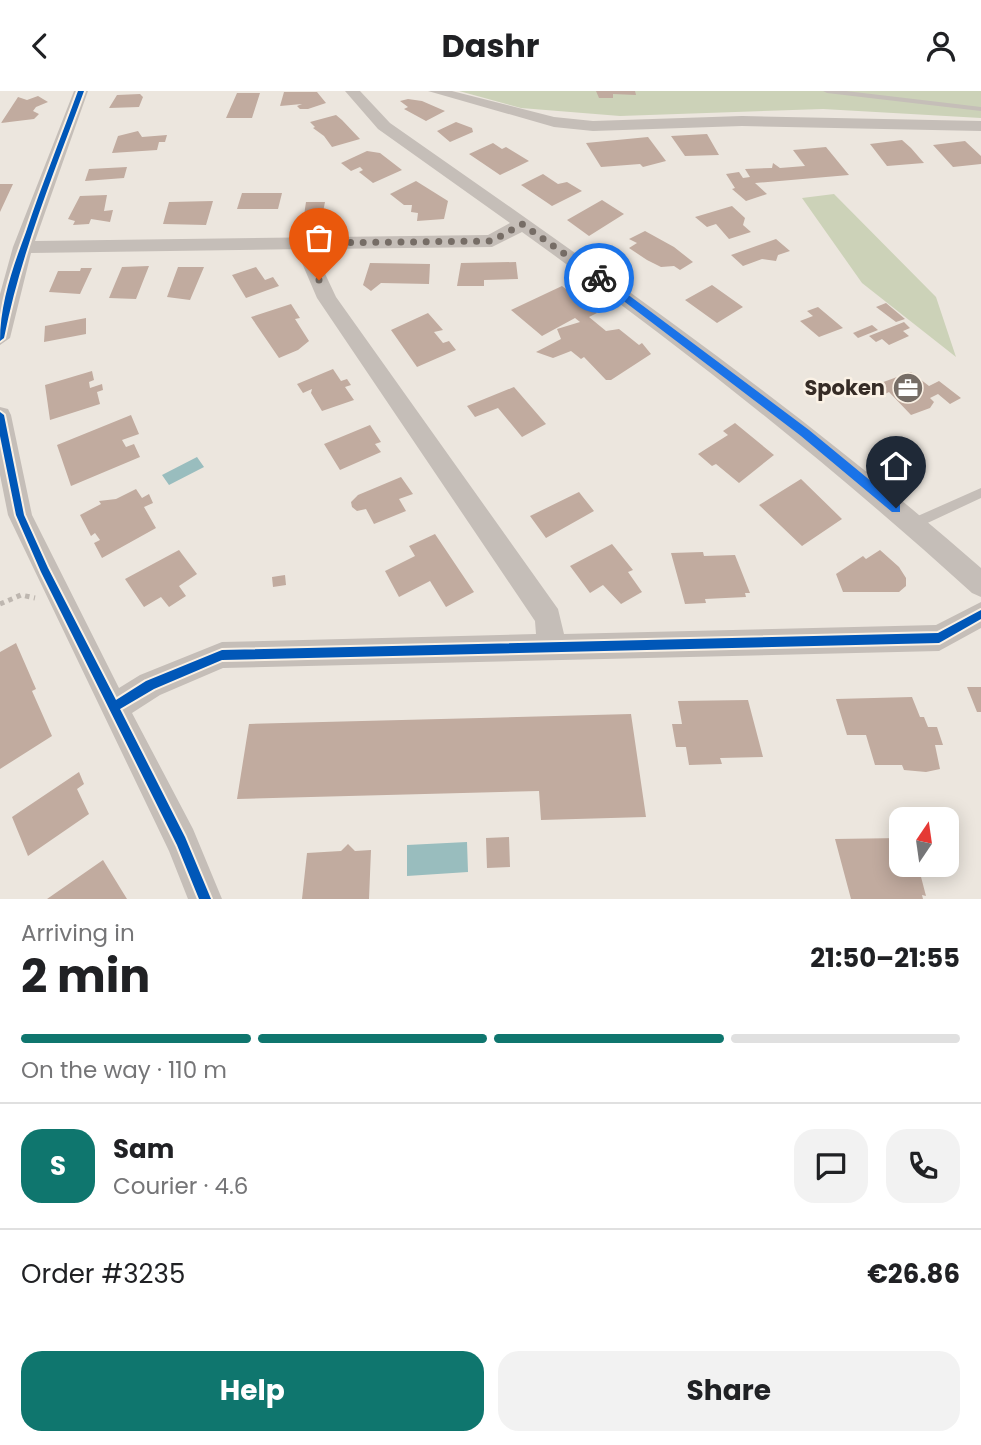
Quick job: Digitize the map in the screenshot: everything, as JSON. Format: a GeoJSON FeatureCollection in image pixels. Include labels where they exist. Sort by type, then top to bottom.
{"type":"FeatureCollection","features":[{"type":"Feature","properties":{"kind":"street"},"geometry":{"type":"LineString","coordinates":[[0,338],[8,291],[22,247],[81,91]]}},
{"type":"Feature","properties":{"kind":"street"},"geometry":{"type":"LineString","coordinates":[[352,91],[384,126],[659,321],[915,523],[981,585]]}},
{"type":"Feature","properties":{"kind":"street"},"geometry":{"type":"LineString","coordinates":[[435,91],[554,123],[593,126],[742,121],[981,126]]}},
{"type":"Feature","properties":{"kind":"street"},"geometry":{"type":"LineString","coordinates":[[22,247],[492,241],[522,224]]}},
{"type":"Feature","properties":{"kind":"street"},"geometry":{"type":"LineString","coordinates":[[314,243],[311,263],[327,297],[548,618],[551,646]]}},
{"type":"Feature","properties":{"kind":"street"},"geometry":{"type":"LineString","coordinates":[[0,415],[20,515],[181,841],[205,899]]}},
{"type":"Feature","properties":{"kind":"street"},"geometry":{"type":"LineString","coordinates":[[114,707],[150,685],[222,655],[939,638],[981,614]]}},
{"type":"Feature","properties":{"kind":"lane"},"geometry":{"type":"LineString","coordinates":[[827,91],[981,109]]}},
{"type":"Feature","properties":{"kind":"lane"},"geometry":{"type":"LineString","coordinates":[[915,523],[981,493]]}},
{"type":"Feature","properties":{"kind":"path"},"geometry":{"type":"LineString","coordinates":[[0,604],[21,595],[35,598]]}},
{"type":"Feature","properties":{"kind":"green space"},"geometry":{"type":"Polygon","coordinates":[[[459,91],[981,91],[981,118],[823,109],[620,116],[521,108],[459,91]]]}},
{"type":"Feature","properties":{"kind":"green space"},"geometry":{"type":"Polygon","coordinates":[[[834,194],[936,297],[956,357],[862,283],[802,198],[834,194]]]}},
{"type":"Feature","properties":{"kind":"water"},"geometry":{"type":"Polygon","coordinates":[[[197,457],[204,467],[169,485],[162,475],[197,457]]]}},
{"type":"Feature","properties":{"kind":"water"},"geometry":{"type":"Polygon","coordinates":[[[467,842],[468,872],[407,876],[407,845],[467,842]]]}},
{"type":"Feature","properties":{"kind":"building"},"geometry":{"type":"Polygon","coordinates":[[[596,91],[635,91],[636,95],[613,94],[613,98],[599,98],[596,91]]]}},
{"type":"Feature","properties":{"kind":"building"},"geometry":{"type":"Polygon","coordinates":[[[284,92],[317,92],[326,103],[308,109],[300,109],[297,106],[302,104],[280,106],[284,92]]]}},
{"type":"Feature","properties":{"kind":"building"},"geometry":{"type":"Polygon","coordinates":[[[237,93],[260,93],[252,118],[226,118],[237,93]]]}},
{"type":"Feature","properties":{"kind":"building"},"geometry":{"type":"Polygon","coordinates":[[[140,94],[143,97],[139,107],[109,108],[117,95],[140,94]]]}},
{"type":"Feature","properties":{"kind":"building"},"geometry":{"type":"Polygon","coordinates":[[[38,96],[48,102],[36,107],[33,111],[39,114],[34,119],[1,123],[18,97],[27,100],[38,96]]]}},
{"type":"Feature","properties":{"kind":"building"},"geometry":{"type":"Polygon","coordinates":[[[400,101],[422,101],[445,111],[426,121],[404,109],[408,107],[400,101]]]}},
{"type":"Feature","properties":{"kind":"building"},"geometry":{"type":"Polygon","coordinates":[[[336,115],[360,139],[332,147],[310,122],[336,115]]]}},
{"type":"Feature","properties":{"kind":"building"},"geometry":{"type":"Polygon","coordinates":[[[456,122],[472,128],[473,132],[450,142],[437,131],[456,122]]]}},
{"type":"Feature","properties":{"kind":"building"},"geometry":{"type":"Polygon","coordinates":[[[138,131],[142,137],[167,135],[165,142],[159,142],[157,150],[112,153],[118,136],[138,131]]]}},
{"type":"Feature","properties":{"kind":"building"},"geometry":{"type":"Polygon","coordinates":[[[707,134],[719,155],[685,156],[671,136],[707,134]]]}},
{"type":"Feature","properties":{"kind":"building"},"geometry":{"type":"Polygon","coordinates":[[[648,137],[666,161],[643,167],[640,164],[601,167],[586,143],[648,137]]]}},
{"type":"Feature","properties":{"kind":"building"},"geometry":{"type":"Polygon","coordinates":[[[902,140],[924,163],[887,166],[870,144],[902,140]]]}},
{"type":"Feature","properties":{"kind":"building"},"geometry":{"type":"Polygon","coordinates":[[[965,141],[981,156],[981,164],[953,167],[933,145],[965,141]]]}},
{"type":"Feature","properties":{"kind":"building"},"geometry":{"type":"Polygon","coordinates":[[[493,143],[502,149],[506,147],[529,161],[500,175],[469,154],[493,143]]]}},
{"type":"Feature","properties":{"kind":"building"},"geometry":{"type":"Polygon","coordinates":[[[826,147],[849,175],[755,183],[767,194],[746,201],[732,189],[735,188],[726,174],[739,172],[743,178],[750,177],[745,169],[772,168],[773,163],[780,168],[805,166],[793,150],[826,147]]]}},
{"type":"Feature","properties":{"kind":"building"},"geometry":{"type":"Polygon","coordinates":[[[367,151],[380,153],[402,170],[373,183],[359,172],[363,170],[360,167],[351,171],[341,163],[367,151]]]}},
{"type":"Feature","properties":{"kind":"building"},"geometry":{"type":"Polygon","coordinates":[[[127,167],[124,178],[85,181],[89,169],[127,167]]]}},
{"type":"Feature","properties":{"kind":"building"},"geometry":{"type":"Polygon","coordinates":[[[543,174],[558,184],[567,182],[582,191],[552,206],[521,185],[543,174]]]}},
{"type":"Feature","properties":{"kind":"building"},"geometry":{"type":"Polygon","coordinates":[[[416,181],[448,201],[444,219],[417,221],[418,213],[411,212],[412,205],[404,205],[390,194],[416,181]]]}},
{"type":"Feature","properties":{"kind":"building"},"geometry":{"type":"Polygon","coordinates":[[[0,184],[13,184],[0,212],[0,184]]]}},
{"type":"Feature","properties":{"kind":"building"},"geometry":{"type":"Polygon","coordinates":[[[242,193],[282,193],[278,209],[237,209],[242,193]]]}},
{"type":"Feature","properties":{"kind":"building"},"geometry":{"type":"Polygon","coordinates":[[[107,195],[104,211],[113,210],[110,222],[91,219],[89,224],[73,225],[75,221],[68,219],[80,196],[107,195]]]}},
{"type":"Feature","properties":{"kind":"building"},"geometry":{"type":"Polygon","coordinates":[[[602,200],[624,214],[589,236],[567,220],[602,200]]]}},
{"type":"Feature","properties":{"kind":"building"},"geometry":{"type":"Polygon","coordinates":[[[213,201],[206,225],[163,224],[169,202],[213,201]]]}},
{"type":"Feature","properties":{"kind":"building"},"geometry":{"type":"Polygon","coordinates":[[[306,202],[325,202],[321,222],[303,222],[306,202]]]}},
{"type":"Feature","properties":{"kind":"building"},"geometry":{"type":"Polygon","coordinates":[[[732,206],[745,218],[743,225],[751,232],[729,239],[716,224],[707,227],[695,217],[732,206]]]}},
{"type":"Feature","properties":{"kind":"building"},"geometry":{"type":"Polygon","coordinates":[[[645,231],[674,247],[693,262],[680,270],[674,266],[661,267],[629,248],[637,243],[629,239],[645,231]]]}},
{"type":"Feature","properties":{"kind":"building"},"geometry":{"type":"Polygon","coordinates":[[[776,239],[790,251],[778,255],[776,261],[762,259],[743,266],[731,255],[776,239]]]}},
{"type":"Feature","properties":{"kind":"building"},"geometry":{"type":"Polygon","coordinates":[[[516,262],[518,279],[484,280],[484,286],[457,286],[461,263],[516,262]]]}},
{"type":"Feature","properties":{"kind":"building"},"geometry":{"type":"Polygon","coordinates":[[[370,263],[430,264],[429,284],[381,283],[371,291],[363,285],[370,263]]]}},
{"type":"Feature","properties":{"kind":"building"},"geometry":{"type":"Polygon","coordinates":[[[149,266],[136,299],[109,298],[122,267],[149,266]]]}},
{"type":"Feature","properties":{"kind":"building"},"geometry":{"type":"Polygon","coordinates":[[[178,267],[204,267],[190,300],[167,297],[178,267]]]}},
{"type":"Feature","properties":{"kind":"building"},"geometry":{"type":"Polygon","coordinates":[[[256,267],[265,280],[273,277],[279,286],[246,298],[232,275],[256,267]]]}},
{"type":"Feature","properties":{"kind":"building"},"geometry":{"type":"Polygon","coordinates":[[[81,268],[92,268],[80,294],[49,292],[58,271],[80,271],[81,268]]]}},
{"type":"Feature","properties":{"kind":"building"},"geometry":{"type":"Polygon","coordinates":[[[712,285],[743,307],[717,323],[685,300],[712,285]]]}},
{"type":"Feature","properties":{"kind":"building"},"geometry":{"type":"Polygon","coordinates":[[[562,286],[597,313],[589,317],[606,331],[619,329],[639,345],[642,343],[651,354],[611,380],[606,380],[584,357],[581,359],[571,351],[553,358],[536,352],[561,339],[557,329],[580,322],[575,318],[542,336],[511,310],[562,286]]]}},
{"type":"Feature","properties":{"kind":"building"},"geometry":{"type":"Polygon","coordinates":[[[886,303],[905,319],[896,322],[876,307],[886,303]]]}},
{"type":"Feature","properties":{"kind":"building"},"geometry":{"type":"Polygon","coordinates":[[[291,304],[300,318],[295,319],[309,341],[298,350],[279,358],[251,317],[291,304]]]}},
{"type":"Feature","properties":{"kind":"building"},"geometry":{"type":"Polygon","coordinates":[[[818,307],[843,328],[819,337],[800,321],[813,316],[807,311],[818,307]]]}},
{"type":"Feature","properties":{"kind":"building"},"geometry":{"type":"Polygon","coordinates":[[[428,313],[443,330],[434,332],[443,343],[449,341],[456,350],[417,367],[391,330],[428,313]]]}},
{"type":"Feature","properties":{"kind":"building"},"geometry":{"type":"Polygon","coordinates":[[[86,318],[86,334],[44,342],[45,326],[86,318]]]}},
{"type":"Feature","properties":{"kind":"building"},"geometry":{"type":"Polygon","coordinates":[[[904,322],[910,328],[903,331],[909,336],[889,345],[882,339],[876,342],[869,336],[904,322]]]}},
{"type":"Feature","properties":{"kind":"building"},"geometry":{"type":"Polygon","coordinates":[[[872,325],[878,330],[858,338],[853,333],[872,325]]]}},
{"type":"Feature","properties":{"kind":"building"},"geometry":{"type":"Polygon","coordinates":[[[333,369],[341,381],[347,379],[351,385],[345,387],[354,400],[322,411],[311,393],[312,389],[303,393],[297,384],[333,369]]]}},
{"type":"Feature","properties":{"kind":"building"},"geometry":{"type":"Polygon","coordinates":[[[92,371],[94,380],[89,382],[90,388],[102,384],[103,390],[97,392],[100,404],[50,420],[45,385],[92,371]]]}},
{"type":"Feature","properties":{"kind":"building"},"geometry":{"type":"Polygon","coordinates":[[[911,372],[929,386],[939,381],[961,398],[950,404],[938,394],[930,398],[934,402],[930,408],[911,415],[889,392],[885,394],[875,385],[911,372]]]}},
{"type":"Feature","properties":{"kind":"building"},"geometry":{"type":"Polygon","coordinates":[[[514,387],[546,424],[522,437],[498,408],[475,417],[467,406],[514,387]]]}},
{"type":"Feature","properties":{"kind":"building"},"geometry":{"type":"Polygon","coordinates":[[[131,415],[139,434],[122,440],[126,447],[134,444],[140,457],[71,486],[57,445],[131,415]]]}},
{"type":"Feature","properties":{"kind":"building"},"geometry":{"type":"Polygon","coordinates":[[[735,423],[774,455],[739,483],[716,464],[712,466],[698,454],[728,435],[723,431],[735,423]]]}},
{"type":"Feature","properties":{"kind":"building"},"geometry":{"type":"Polygon","coordinates":[[[370,425],[381,442],[375,444],[381,452],[340,470],[324,444],[370,425]]]}},
{"type":"Feature","properties":{"kind":"building"},"geometry":{"type":"Polygon","coordinates":[[[401,477],[413,494],[399,499],[406,511],[374,524],[366,509],[357,511],[352,507],[351,502],[358,495],[401,477]]]}},
{"type":"Feature","properties":{"kind":"building"},"geometry":{"type":"Polygon","coordinates":[[[801,479],[842,519],[802,546],[759,505],[801,479]]]}},
{"type":"Feature","properties":{"kind":"building"},"geometry":{"type":"Polygon","coordinates":[[[136,489],[142,498],[149,494],[153,503],[144,507],[156,528],[102,558],[94,543],[100,540],[95,533],[91,536],[80,515],[101,504],[99,501],[116,499],[136,489]]]}},
{"type":"Feature","properties":{"kind":"building"},"geometry":{"type":"Polygon","coordinates":[[[579,492],[594,511],[546,538],[530,516],[579,492]]]}},
{"type":"Feature","properties":{"kind":"building"},"geometry":{"type":"Polygon","coordinates":[[[435,534],[474,592],[446,607],[430,581],[399,597],[385,571],[415,556],[409,546],[435,534]]]}},
{"type":"Feature","properties":{"kind":"building"},"geometry":{"type":"Polygon","coordinates":[[[612,544],[633,570],[628,572],[642,592],[621,604],[603,585],[590,593],[570,566],[612,544]]]}},
{"type":"Feature","properties":{"kind":"building"},"geometry":{"type":"Polygon","coordinates":[[[179,550],[197,574],[179,586],[186,596],[169,607],[161,597],[144,607],[125,579],[179,550]]]}},
{"type":"Feature","properties":{"kind":"building"},"geometry":{"type":"Polygon","coordinates":[[[880,550],[899,567],[906,578],[906,586],[899,592],[843,592],[836,574],[863,556],[866,559],[880,550]]]}},
{"type":"Feature","properties":{"kind":"building"},"geometry":{"type":"Polygon","coordinates":[[[703,552],[704,556],[735,555],[750,593],[745,593],[746,597],[705,599],[706,603],[685,604],[671,553],[703,552]]]}},
{"type":"Feature","properties":{"kind":"building"},"geometry":{"type":"Polygon","coordinates":[[[285,575],[286,585],[273,587],[272,577],[285,575]]]}},
{"type":"Feature","properties":{"kind":"building"},"geometry":{"type":"Polygon","coordinates":[[[16,643],[36,689],[32,691],[52,736],[0,769],[0,652],[16,643]]]}},
{"type":"Feature","properties":{"kind":"building"},"geometry":{"type":"Polygon","coordinates":[[[967,687],[981,687],[981,712],[977,712],[967,687]]]}},
{"type":"Feature","properties":{"kind":"building"},"geometry":{"type":"Polygon","coordinates":[[[912,697],[920,717],[924,717],[928,727],[937,727],[943,745],[935,745],[940,769],[926,772],[904,770],[902,765],[875,765],[866,735],[847,735],[836,699],[912,697]]]}},
{"type":"Feature","properties":{"kind":"building"},"geometry":{"type":"Polygon","coordinates":[[[748,700],[763,757],[720,758],[722,764],[689,765],[686,747],[676,747],[672,724],[682,724],[678,701],[748,700]]]}},
{"type":"Feature","properties":{"kind":"building"},"geometry":{"type":"Polygon","coordinates":[[[631,714],[646,817],[541,820],[539,791],[237,799],[249,724],[631,714]]]}},
{"type":"Feature","properties":{"kind":"building"},"geometry":{"type":"Polygon","coordinates":[[[79,772],[84,784],[77,789],[89,814],[28,856],[12,817],[79,772]]]}},
{"type":"Feature","properties":{"kind":"building"},"geometry":{"type":"Polygon","coordinates":[[[509,837],[510,867],[487,868],[486,838],[509,837]]]}},
{"type":"Feature","properties":{"kind":"building"},"geometry":{"type":"Polygon","coordinates":[[[889,838],[889,877],[921,877],[926,896],[922,895],[923,899],[851,899],[835,839],[889,838]]]}},
{"type":"Feature","properties":{"kind":"building"},"geometry":{"type":"Polygon","coordinates":[[[348,844],[355,851],[371,850],[369,899],[302,899],[307,853],[341,851],[348,844]]]}},
{"type":"Feature","properties":{"kind":"building"},"geometry":{"type":"Polygon","coordinates":[[[103,860],[127,899],[47,899],[103,860]]]}},
{"type":"Feature","properties":{"kind":"cycle path"},"geometry":{"type":"LineString","coordinates":[[0,338],[15,275],[35,213],[81,91]]}},
{"type":"Feature","properties":{"kind":"cycle path"},"geometry":{"type":"LineString","coordinates":[[0,415],[20,515],[44,569],[181,841],[205,899]]}},
{"type":"Feature","properties":{"kind":"cycle path"},"geometry":{"type":"LineString","coordinates":[[114,707],[150,685],[222,655],[939,638],[981,614]]}},
{"type":"Feature","properties":{"kind":"way so far"},"geometry":{"type":"LineString","coordinates":[[319,280],[311,263],[314,243],[492,241],[522,224],[599,278]]}},
{"type":"Feature","properties":{"kind":"place","name":"Spoken"},"geometry":{"type":"Point","coordinates":[908,388]}},
{"type":"Feature","properties":{"kind":"route"},"geometry":{"type":"LineString","coordinates":[[599,278],[805,433],[896,508]]}}]}
